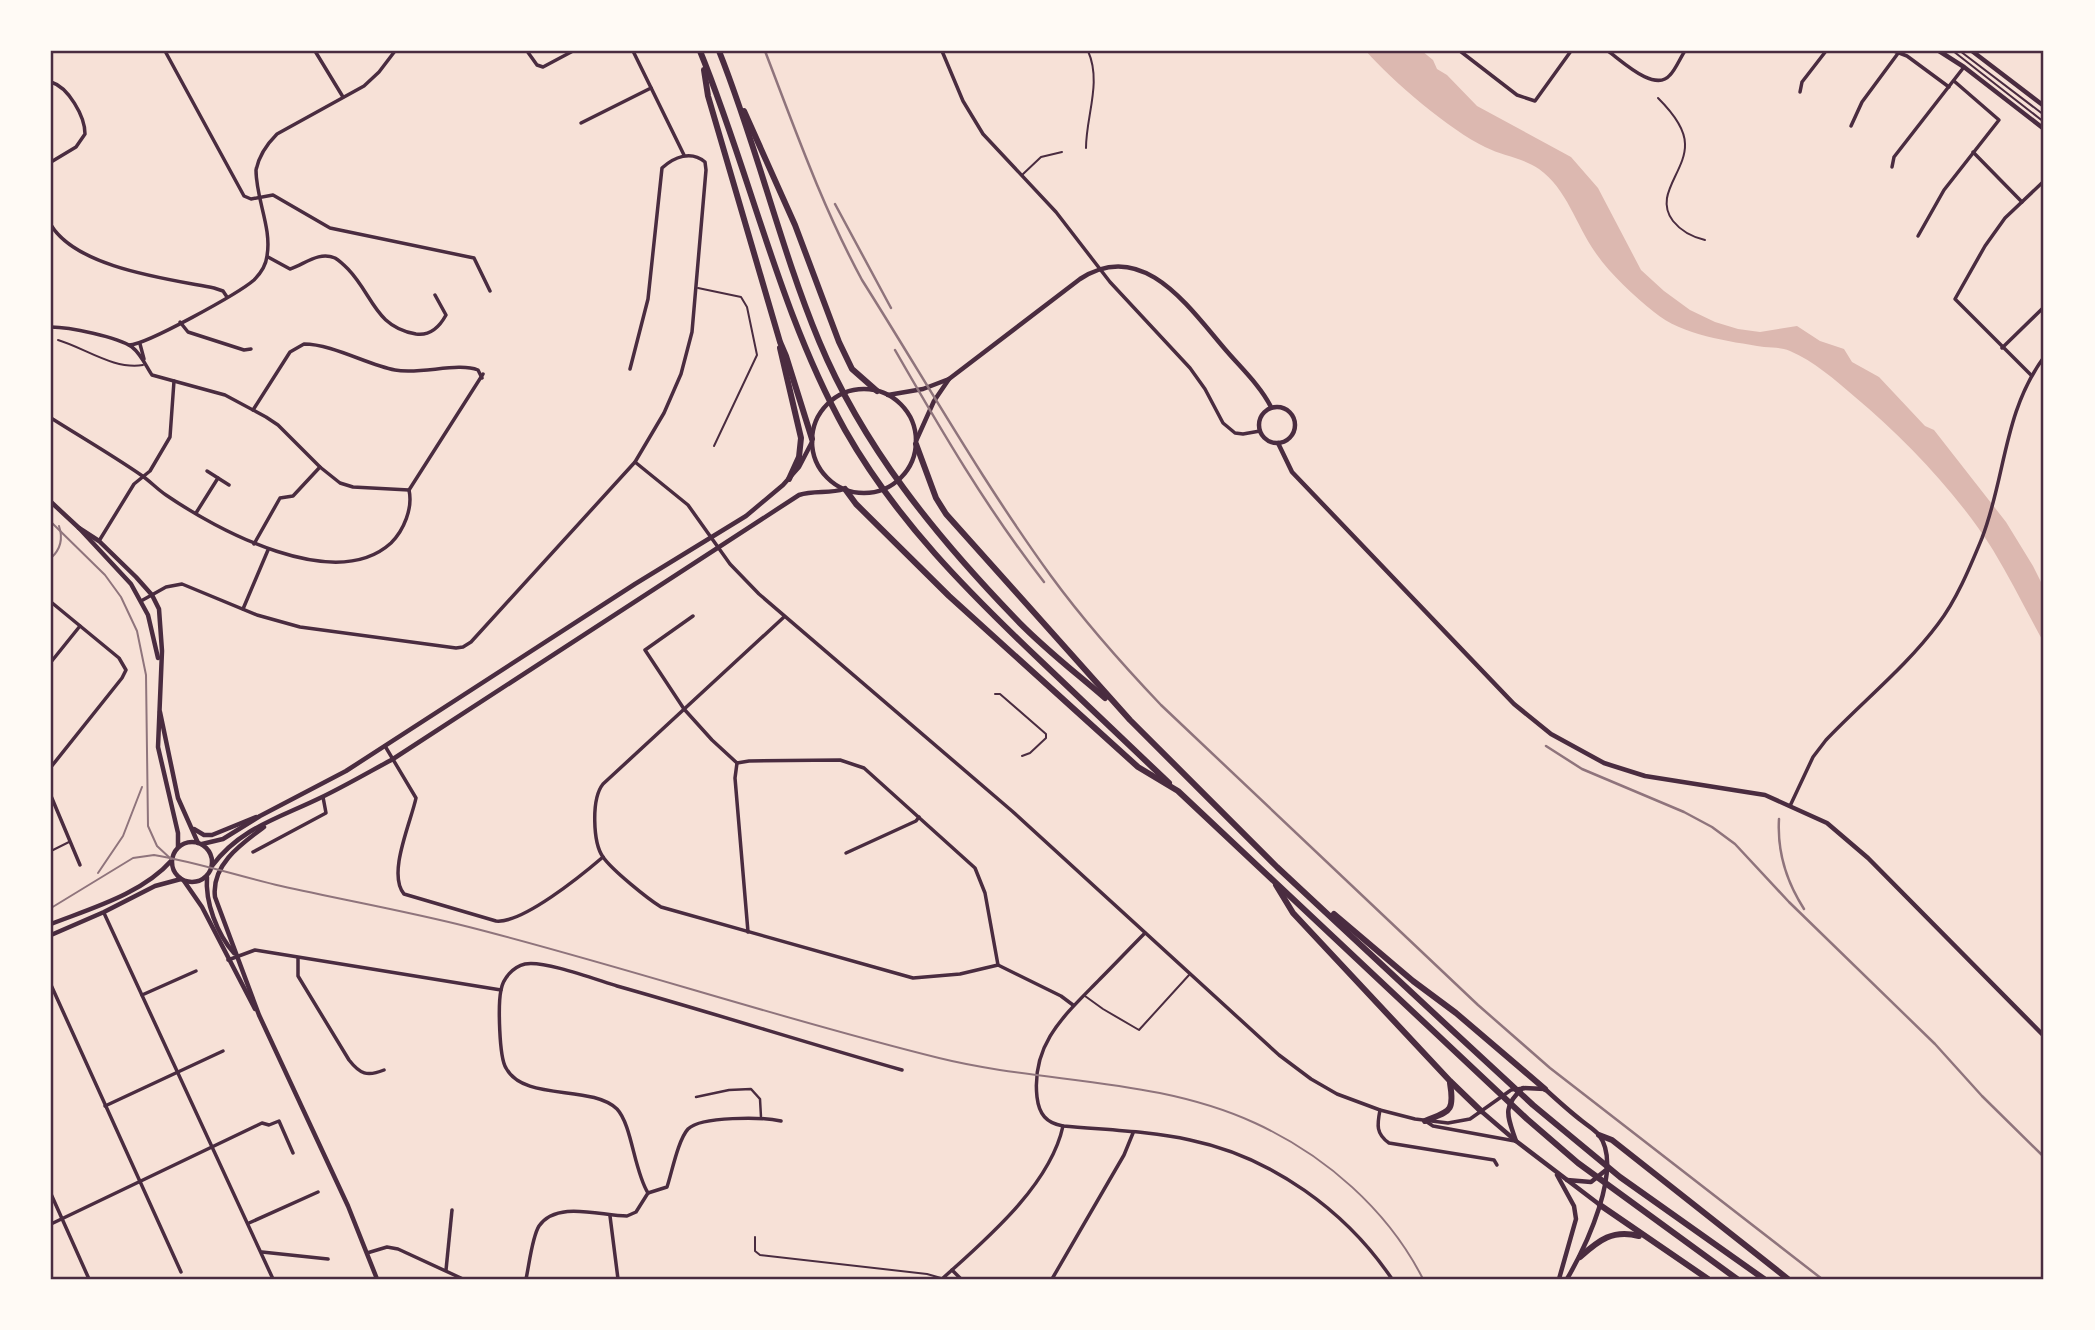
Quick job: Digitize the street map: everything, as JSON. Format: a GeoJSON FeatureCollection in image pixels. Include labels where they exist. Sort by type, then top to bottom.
{"type":"FeatureCollection","features":[{"type":"Feature","properties":{"kind":"highway"},"geometry":{"type":"LineString","coordinates":[[719,51],[793,273],[820,344],[858,419],[892,473],[934,529],[1015,619],[1130,720]]}},
{"type":"Feature","properties":{"kind":"highway"},"geometry":{"type":"LineString","coordinates":[[701,54],[708,96],[780,342],[801,438],[799,457],[789,479]]}},
{"type":"Feature","properties":{"kind":"highway"},"geometry":{"type":"LineString","coordinates":[[701,54],[792,314],[827,393],[845,430],[875,479],[923,541],[974,597],[1548,1137],[1578,1163],[1737,1279]]}},
{"type":"Feature","properties":{"kind":"highway"},"geometry":{"type":"LineString","coordinates":[[733,88],[795,225],[838,342],[852,369],[877,391]]}},
{"type":"Feature","properties":{"kind":"highway"},"geometry":{"type":"LineString","coordinates":[[780,342],[812,440]]}},
{"type":"Feature","properties":{"kind":"highway"},"geometry":{"type":"LineString","coordinates":[[916,443],[936,498],[946,514],[1130,720],[1278,867],[1532,1105],[1620,1177],[1764,1279]]}},
{"type":"Feature","properties":{"kind":"highway"},"geometry":{"type":"LineString","coordinates":[[844,489],[918,567],[1138,767],[1178,791]]}},
{"type":"Feature","properties":{"kind":"highway"},"geometry":{"type":"LineString","coordinates":[[1278,867],[1545,1089]]}},
{"type":"Feature","properties":{"kind":"highway"},"geometry":{"type":"LineString","coordinates":[[1274,882],[1293,913],[1481,1111]]}},
{"type":"Feature","properties":{"kind":"highway"},"geometry":{"type":"LineString","coordinates":[[1425,1121],[1442,1116],[1449,1109],[1452,1095],[1450,1081]]}},
{"type":"Feature","properties":{"kind":"highway"},"geometry":{"type":"LineString","coordinates":[[1599,1135],[1612,1140],[1787,1279]]}},
{"type":"Feature","properties":{"kind":"highway"},"geometry":{"type":"LineString","coordinates":[[1601,1202],[1644,1237],[1708,1279]]}},
{"type":"Feature","properties":{"kind":"highway"},"geometry":{"type":"LineString","coordinates":[[1580,1256],[1610,1235],[1625,1233],[1644,1237]]}},
{"type":"Feature","properties":{"kind":"street"},"geometry":{"type":"LineString","coordinates":[[165,51],[244,196],[251,199],[259,196],[278,197],[330,228],[474,258],[489,291]]}},
{"type":"Feature","properties":{"kind":"street"},"geometry":{"type":"LineString","coordinates":[[315,51],[343,97]]}},
{"type":"Feature","properties":{"kind":"street"},"geometry":{"type":"LineString","coordinates":[[127,345],[139,344],[253,281],[264,267],[267,257],[256,170],[257,162],[267,144],[277,134],[364,86],[395,51]]}},
{"type":"Feature","properties":{"kind":"street"},"geometry":{"type":"LineString","coordinates":[[527,51],[541,67],[573,51]]}},
{"type":"Feature","properties":{"kind":"street"},"geometry":{"type":"LineString","coordinates":[[633,51],[684,155]]}},
{"type":"Feature","properties":{"kind":"street"},"geometry":{"type":"LineString","coordinates":[[942,51],[978,128],[1066,223],[1110,282],[1190,368],[1223,423],[1235,433],[1260,431]]}},
{"type":"Feature","properties":{"kind":"street"},"geometry":{"type":"LineString","coordinates":[[1460,51],[1517,95],[1535,101],[1571,51]]}},
{"type":"Feature","properties":{"kind":"street"},"geometry":{"type":"LineString","coordinates":[[1608,51],[1650,81],[1660,82],[1670,76],[1685,51]]}},
{"type":"Feature","properties":{"kind":"street"},"geometry":{"type":"LineString","coordinates":[[1800,92],[1802,82],[1826,51]]}},
{"type":"Feature","properties":{"kind":"street"},"geometry":{"type":"LineString","coordinates":[[1894,51],[1949,87]]}},
{"type":"Feature","properties":{"kind":"street"},"geometry":{"type":"LineString","coordinates":[[1939,51],[2044,129]]}},
{"type":"Feature","properties":{"kind":"street"},"geometry":{"type":"LineString","coordinates":[[1972,51],[2044,106]]}},
{"type":"Feature","properties":{"kind":"street"},"geometry":{"type":"LineString","coordinates":[[1851,126],[1862,102],[1899,52]]}},
{"type":"Feature","properties":{"kind":"street"},"geometry":{"type":"LineString","coordinates":[[1892,167],[1894,157],[1964,67]]}},
{"type":"Feature","properties":{"kind":"street"},"geometry":{"type":"LineString","coordinates":[[1919,236],[1944,190],[1999,120],[1954,81]]}},
{"type":"Feature","properties":{"kind":"street"},"geometry":{"type":"LineString","coordinates":[[51,82],[64,88],[85,128],[84,139],[80,144],[51,162]]}},
{"type":"Feature","properties":{"kind":"street"},"geometry":{"type":"LineString","coordinates":[[581,123],[651,88]]}},
{"type":"Feature","properties":{"kind":"street"},"geometry":{"type":"LineString","coordinates":[[1973,152],[2022,202]]}},
{"type":"Feature","properties":{"kind":"street"},"geometry":{"type":"LineString","coordinates":[[141,601],[171,586],[182,584],[242,610],[300,627],[463,647],[490,623],[635,463],[664,413],[681,374],[692,332],[706,170],[702,158],[684,155],[662,168],[648,299],[630,369]]}},
{"type":"Feature","properties":{"kind":"street"},"geometry":{"type":"LineString","coordinates":[[2031,376],[1955,299],[1985,246],[2006,218],[2044,181]]}},
{"type":"Feature","properties":{"kind":"street"},"geometry":{"type":"LineString","coordinates":[[51,225],[55,233],[86,256],[148,275],[214,288],[223,291],[227,297]]}},
{"type":"Feature","properties":{"kind":"street"},"geometry":{"type":"LineString","coordinates":[[267,257],[290,269],[317,256],[329,256],[339,260],[355,277],[377,312],[393,327],[414,333],[424,335],[443,322],[446,315],[435,295]]}},
{"type":"Feature","properties":{"kind":"street"},"geometry":{"type":"LineString","coordinates":[[916,443],[934,401],[949,379],[1074,283],[1098,269],[1121,266],[1158,279],[1173,291],[1256,385],[1271,407]]}},
{"type":"Feature","properties":{"kind":"street"},"geometry":{"type":"LineString","coordinates":[[2002,348],[2044,307]]}},
{"type":"Feature","properties":{"kind":"street"},"geometry":{"type":"LineString","coordinates":[[180,323],[188,332],[244,350],[251,349]]}},
{"type":"Feature","properties":{"kind":"street"},"geometry":{"type":"LineString","coordinates":[[51,327],[67,327],[127,345],[133,348],[152,375],[225,395],[253,410],[278,425],[340,483],[353,487],[409,490]]}},
{"type":"Feature","properties":{"kind":"street"},"geometry":{"type":"LineString","coordinates":[[139,344],[145,364]]}},
{"type":"Feature","properties":{"kind":"street"},"geometry":{"type":"LineString","coordinates":[[51,418],[143,477],[165,495],[254,544],[283,554],[344,563],[383,550],[397,537],[409,508],[409,490],[482,376],[470,366],[421,371],[397,370],[304,344],[290,352],[253,410]]}},
{"type":"Feature","properties":{"kind":"street"},"geometry":{"type":"LineString","coordinates":[[1790,806],[1813,757],[1826,740],[1923,642],[1950,606],[1988,522],[2015,411],[2031,376],[2044,357]]}},
{"type":"Feature","properties":{"kind":"street"},"geometry":{"type":"LineString","coordinates":[[888,395],[914,391],[949,379]]}},
{"type":"Feature","properties":{"kind":"street"},"geometry":{"type":"LineString","coordinates":[[99,541],[134,484],[150,471],[170,437],[174,381]]}},
{"type":"Feature","properties":{"kind":"street"},"geometry":{"type":"LineString","coordinates":[[189,823],[197,832],[207,836],[220,833],[323,784],[761,506],[799,467],[812,440],[819,415],[836,397],[865,389],[888,395],[907,412],[915,429],[916,443],[914,457],[908,469],[892,485],[872,493],[855,493],[831,481],[821,470],[814,457],[812,440]]}},
{"type":"Feature","properties":{"kind":"street"},"geometry":{"type":"LineString","coordinates":[[1271,407],[1287,409],[1296,423],[1291,437],[1278,443],[1266,439],[1260,431],[1260,418],[1271,407]]}},
{"type":"Feature","properties":{"kind":"street"},"geometry":{"type":"LineString","coordinates":[[1278,443],[1292,472],[1514,704],[1551,734],[1594,759],[1625,771],[1672,781],[1753,792],[1827,823],[1852,842],[2044,1036]]}},
{"type":"Feature","properties":{"kind":"street"},"geometry":{"type":"LineString","coordinates":[[635,463],[688,505],[738,573],[784,617],[1012,811],[1294,1067],[1338,1094],[1380,1110],[1425,1121],[1459,1123],[1511,1090],[1545,1089],[1599,1135],[1606,1152],[1607,1169],[1601,1202],[1580,1256],[1567,1279]]}},
{"type":"Feature","properties":{"kind":"street"},"geometry":{"type":"LineString","coordinates":[[254,544],[280,499],[293,496],[320,467]]}},
{"type":"Feature","properties":{"kind":"street"},"geometry":{"type":"LineString","coordinates":[[207,471],[229,485]]}},
{"type":"Feature","properties":{"kind":"street"},"geometry":{"type":"LineString","coordinates":[[196,513],[218,478]]}},
{"type":"Feature","properties":{"kind":"street"},"geometry":{"type":"LineString","coordinates":[[237,956],[230,948],[206,894],[207,876],[212,866],[235,840],[393,759],[799,495],[844,489]]}},
{"type":"Feature","properties":{"kind":"street"},"geometry":{"type":"LineString","coordinates":[[51,502],[131,584],[153,631],[159,662]]}},
{"type":"Feature","properties":{"kind":"street"},"geometry":{"type":"LineString","coordinates":[[51,925],[151,879],[172,860],[178,847],[178,833],[158,747],[161,623],[159,609],[152,595],[99,541],[79,528]]}},
{"type":"Feature","properties":{"kind":"street"},"geometry":{"type":"LineString","coordinates":[[242,610],[268,550]]}},
{"type":"Feature","properties":{"kind":"street"},"geometry":{"type":"LineString","coordinates":[[51,602],[123,662],[125,674],[51,767]]}},
{"type":"Feature","properties":{"kind":"street"},"geometry":{"type":"LineString","coordinates":[[693,616],[645,650],[684,709],[737,763]]}},
{"type":"Feature","properties":{"kind":"street"},"geometry":{"type":"LineString","coordinates":[[784,617],[598,790],[594,808],[603,857],[649,900],[661,907],[913,978],[960,974],[999,965],[1061,996],[1073,1005]]}},
{"type":"Feature","properties":{"kind":"street"},"geometry":{"type":"LineString","coordinates":[[51,662],[80,626]]}},
{"type":"Feature","properties":{"kind":"street"},"geometry":{"type":"LineString","coordinates":[[159,704],[175,787],[189,823],[200,843],[211,854],[212,866]]}},
{"type":"Feature","properties":{"kind":"street"},"geometry":{"type":"LineString","coordinates":[[385,746],[416,798],[398,869],[398,885],[402,893],[507,922],[534,908],[603,857]]}},
{"type":"Feature","properties":{"kind":"street"},"geometry":{"type":"LineString","coordinates":[[737,763],[830,760],[851,762],[864,768],[967,860],[979,875],[999,965]]}},
{"type":"Feature","properties":{"kind":"street"},"geometry":{"type":"LineString","coordinates":[[737,763],[735,778],[748,932]]}},
{"type":"Feature","properties":{"kind":"street"},"geometry":{"type":"LineString","coordinates":[[51,796],[80,865]]}},
{"type":"Feature","properties":{"kind":"street"},"geometry":{"type":"LineString","coordinates":[[253,852],[326,813],[323,797]]}},
{"type":"Feature","properties":{"kind":"street"},"geometry":{"type":"LineString","coordinates":[[178,847],[190,842],[223,839],[260,816]]}},
{"type":"Feature","properties":{"kind":"street"},"geometry":{"type":"LineString","coordinates":[[846,852],[916,821],[919,817]]}},
{"type":"Feature","properties":{"kind":"street"},"geometry":{"type":"LineString","coordinates":[[259,1016],[216,901],[215,882],[233,851],[269,823]]}},
{"type":"Feature","properties":{"kind":"street"},"geometry":{"type":"LineString","coordinates":[[172,860],[173,870],[202,907],[249,1001],[284,1063],[377,1279]]}},
{"type":"Feature","properties":{"kind":"street"},"geometry":{"type":"LineString","coordinates":[[51,935],[155,886],[183,880],[196,882],[207,876]]}},
{"type":"Feature","properties":{"kind":"street"},"geometry":{"type":"LineString","coordinates":[[104,912],[273,1279]]}},
{"type":"Feature","properties":{"kind":"street"},"geometry":{"type":"LineString","coordinates":[[1145,933],[1073,1005],[1051,1033],[1037,1070],[1039,1110],[1048,1122],[1063,1126],[1172,1136],[1218,1147],[1279,1174],[1324,1205],[1359,1239],[1392,1279]]}},
{"type":"Feature","properties":{"kind":"street"},"geometry":{"type":"LineString","coordinates":[[228,960],[255,950],[501,990]]}},
{"type":"Feature","properties":{"kind":"street"},"geometry":{"type":"LineString","coordinates":[[298,958],[298,976],[349,1060],[358,1071],[366,1074],[384,1070]]}},
{"type":"Feature","properties":{"kind":"street"},"geometry":{"type":"LineString","coordinates":[[648,1193],[642,1182],[626,1128],[617,1110],[607,1102],[527,1085],[507,1072],[501,1057],[501,990],[506,977],[515,969],[524,964],[537,964],[902,1070]]}},
{"type":"Feature","properties":{"kind":"street"},"geometry":{"type":"LineString","coordinates":[[142,996],[196,971]]}},
{"type":"Feature","properties":{"kind":"street"},"geometry":{"type":"LineString","coordinates":[[51,985],[181,1272]]}},
{"type":"Feature","properties":{"kind":"street"},"geometry":{"type":"LineString","coordinates":[[105,1106],[223,1051]]}},
{"type":"Feature","properties":{"kind":"street"},"geometry":{"type":"LineString","coordinates":[[1516,1142],[1508,1116],[1510,1102],[1523,1088]]}},
{"type":"Feature","properties":{"kind":"street"},"geometry":{"type":"LineString","coordinates":[[696,1097],[729,1090],[751,1089],[760,1099],[761,1117]]}},
{"type":"Feature","properties":{"kind":"street"},"geometry":{"type":"LineString","coordinates":[[1380,1110],[1377,1128],[1389,1143],[1472,1155],[1493,1160],[1497,1165]]}},
{"type":"Feature","properties":{"kind":"street"},"geometry":{"type":"LineString","coordinates":[[1481,1111],[1555,1172],[1601,1202]]}},
{"type":"Feature","properties":{"kind":"street"},"geometry":{"type":"LineString","coordinates":[[526,1279],[537,1231],[546,1220],[565,1211],[610,1216],[627,1216],[636,1212],[648,1193],[667,1187],[689,1128],[702,1123],[761,1117],[781,1121]]}},
{"type":"Feature","properties":{"kind":"street"},"geometry":{"type":"LineString","coordinates":[[51,1224],[262,1124],[269,1125],[279,1121],[293,1153]]}},
{"type":"Feature","properties":{"kind":"street"},"geometry":{"type":"LineString","coordinates":[[1425,1121],[1433,1126],[1516,1142]]}},
{"type":"Feature","properties":{"kind":"street"},"geometry":{"type":"LineString","coordinates":[[942,1279],[1025,1198],[1056,1146],[1063,1126]]}},
{"type":"Feature","properties":{"kind":"street"},"geometry":{"type":"LineString","coordinates":[[1052,1279],[1124,1155],[1133,1133]]}},
{"type":"Feature","properties":{"kind":"street"},"geometry":{"type":"LineString","coordinates":[[1566,1180],[1591,1182],[1607,1169]]}},
{"type":"Feature","properties":{"kind":"street"},"geometry":{"type":"LineString","coordinates":[[1555,1172],[1574,1206],[1576,1219],[1559,1279]]}},
{"type":"Feature","properties":{"kind":"street"},"geometry":{"type":"LineString","coordinates":[[249,1223],[318,1192]]}},
{"type":"Feature","properties":{"kind":"street"},"geometry":{"type":"LineString","coordinates":[[51,1194],[89,1279]]}},
{"type":"Feature","properties":{"kind":"street"},"geometry":{"type":"LineString","coordinates":[[446,1271],[452,1210]]}},
{"type":"Feature","properties":{"kind":"street"},"geometry":{"type":"LineString","coordinates":[[610,1216],[618,1279]]}},
{"type":"Feature","properties":{"kind":"street"},"geometry":{"type":"LineString","coordinates":[[367,1253],[387,1247],[463,1279]]}},
{"type":"Feature","properties":{"kind":"street"},"geometry":{"type":"LineString","coordinates":[[262,1252],[328,1259]]}},
{"type":"Feature","properties":{"kind":"street"},"geometry":{"type":"LineString","coordinates":[[952,1270],[961,1279]]}},
{"type":"Feature","properties":{"kind":"lane"},"geometry":{"type":"LineString","coordinates":[[1086,148],[1095,76],[1088,51]]}},
{"type":"Feature","properties":{"kind":"lane"},"geometry":{"type":"LineString","coordinates":[[1953,51],[2044,122]]}},
{"type":"Feature","properties":{"kind":"lane"},"geometry":{"type":"LineString","coordinates":[[1961,51],[2044,115]]}},
{"type":"Feature","properties":{"kind":"lane"},"geometry":{"type":"LineString","coordinates":[[1658,98],[1683,133],[1685,141],[1683,161],[1665,199],[1666,207],[1677,226],[1688,234],[1705,240]]}},
{"type":"Feature","properties":{"kind":"lane"},"geometry":{"type":"LineString","coordinates":[[1021,176],[1041,157],[1062,152]]}},
{"type":"Feature","properties":{"kind":"lane"},"geometry":{"type":"LineString","coordinates":[[697,288],[741,297],[747,307],[757,355],[713,446]]}},
{"type":"Feature","properties":{"kind":"lane"},"geometry":{"type":"LineString","coordinates":[[58,340],[114,362],[129,366],[145,364]]}},
{"type":"Feature","properties":{"kind":"lane"},"geometry":{"type":"LineString","coordinates":[[995,694],[1000,694],[1045,734],[1046,738],[1030,753],[1022,756]]}},
{"type":"Feature","properties":{"kind":"lane"},"geometry":{"type":"LineString","coordinates":[[51,851],[71,841]]}},
{"type":"Feature","properties":{"kind":"lane"},"geometry":{"type":"LineString","coordinates":[[1085,995],[1102,1009],[1139,1030],[1189,974]]}},
{"type":"Feature","properties":{"kind":"lane"},"geometry":{"type":"LineString","coordinates":[[755,1237],[755,1251],[760,1255],[928,1274],[942,1279]]}},
{"type":"Feature","properties":{"kind":"shaded area"},"geometry":{"type":"Polygon","coordinates":[[[1366,51],[1422,51],[1433,60],[1437,69],[1447,75],[1477,106],[1571,157],[1598,188],[1641,270],[1690,310],[1738,329],[1760,332],[1797,326],[1820,341],[1844,349],[1852,362],[1879,377],[1925,426],[1934,430],[2006,522],[2044,588],[2044,643],[2000,561],[1979,529],[1929,468],[1874,413],[1824,371],[1790,351],[1692,332],[1654,312],[1622,284],[1601,260],[1549,177],[1533,165],[1485,147],[1456,129],[1406,90],[1366,51]]]}},
{"type":"Feature","properties":{"kind":"tram line"},"geometry":{"type":"LineString","coordinates":[[51,522],[105,575],[121,597],[137,631],[146,675],[148,826],[157,846],[171,859]]}},
{"type":"Feature","properties":{"kind":"tram line"},"geometry":{"type":"LineString","coordinates":[[51,558],[60,543],[59,526]]}},
{"type":"Feature","properties":{"kind":"tram line"},"geometry":{"type":"LineString","coordinates":[[98,873],[123,836],[142,787]]}},
{"type":"Feature","properties":{"kind":"tram line"},"geometry":{"type":"LineString","coordinates":[[51,908],[133,858],[154,855],[469,927],[939,1058],[1178,1097],[1255,1123],[1281,1136],[1330,1168],[1352,1187],[1392,1230],[1423,1279]]}},
{"type":"Feature","properties":{"kind":"railway"},"geometry":{"type":"LineString","coordinates":[[765,51],[822,196],[862,280],[1001,503],[1051,576],[1104,642],[1161,705],[1478,1005],[1550,1068],[1822,1279]]}},
{"type":"Feature","properties":{"kind":"railway"},"geometry":{"type":"LineString","coordinates":[[835,204],[891,308]]}},
{"type":"Feature","properties":{"kind":"railway"},"geometry":{"type":"LineString","coordinates":[[895,350],[984,498],[1044,582]]}},
{"type":"Feature","properties":{"kind":"railway"},"geometry":{"type":"LineString","coordinates":[[1546,746],[1582,769],[1684,812],[1712,827],[1735,844],[1789,902],[1935,1044],[1982,1096],[2044,1157]]}},
{"type":"Feature","properties":{"kind":"railway"},"geometry":{"type":"LineString","coordinates":[[1779,819],[1784,866],[1804,909]]}}]}
